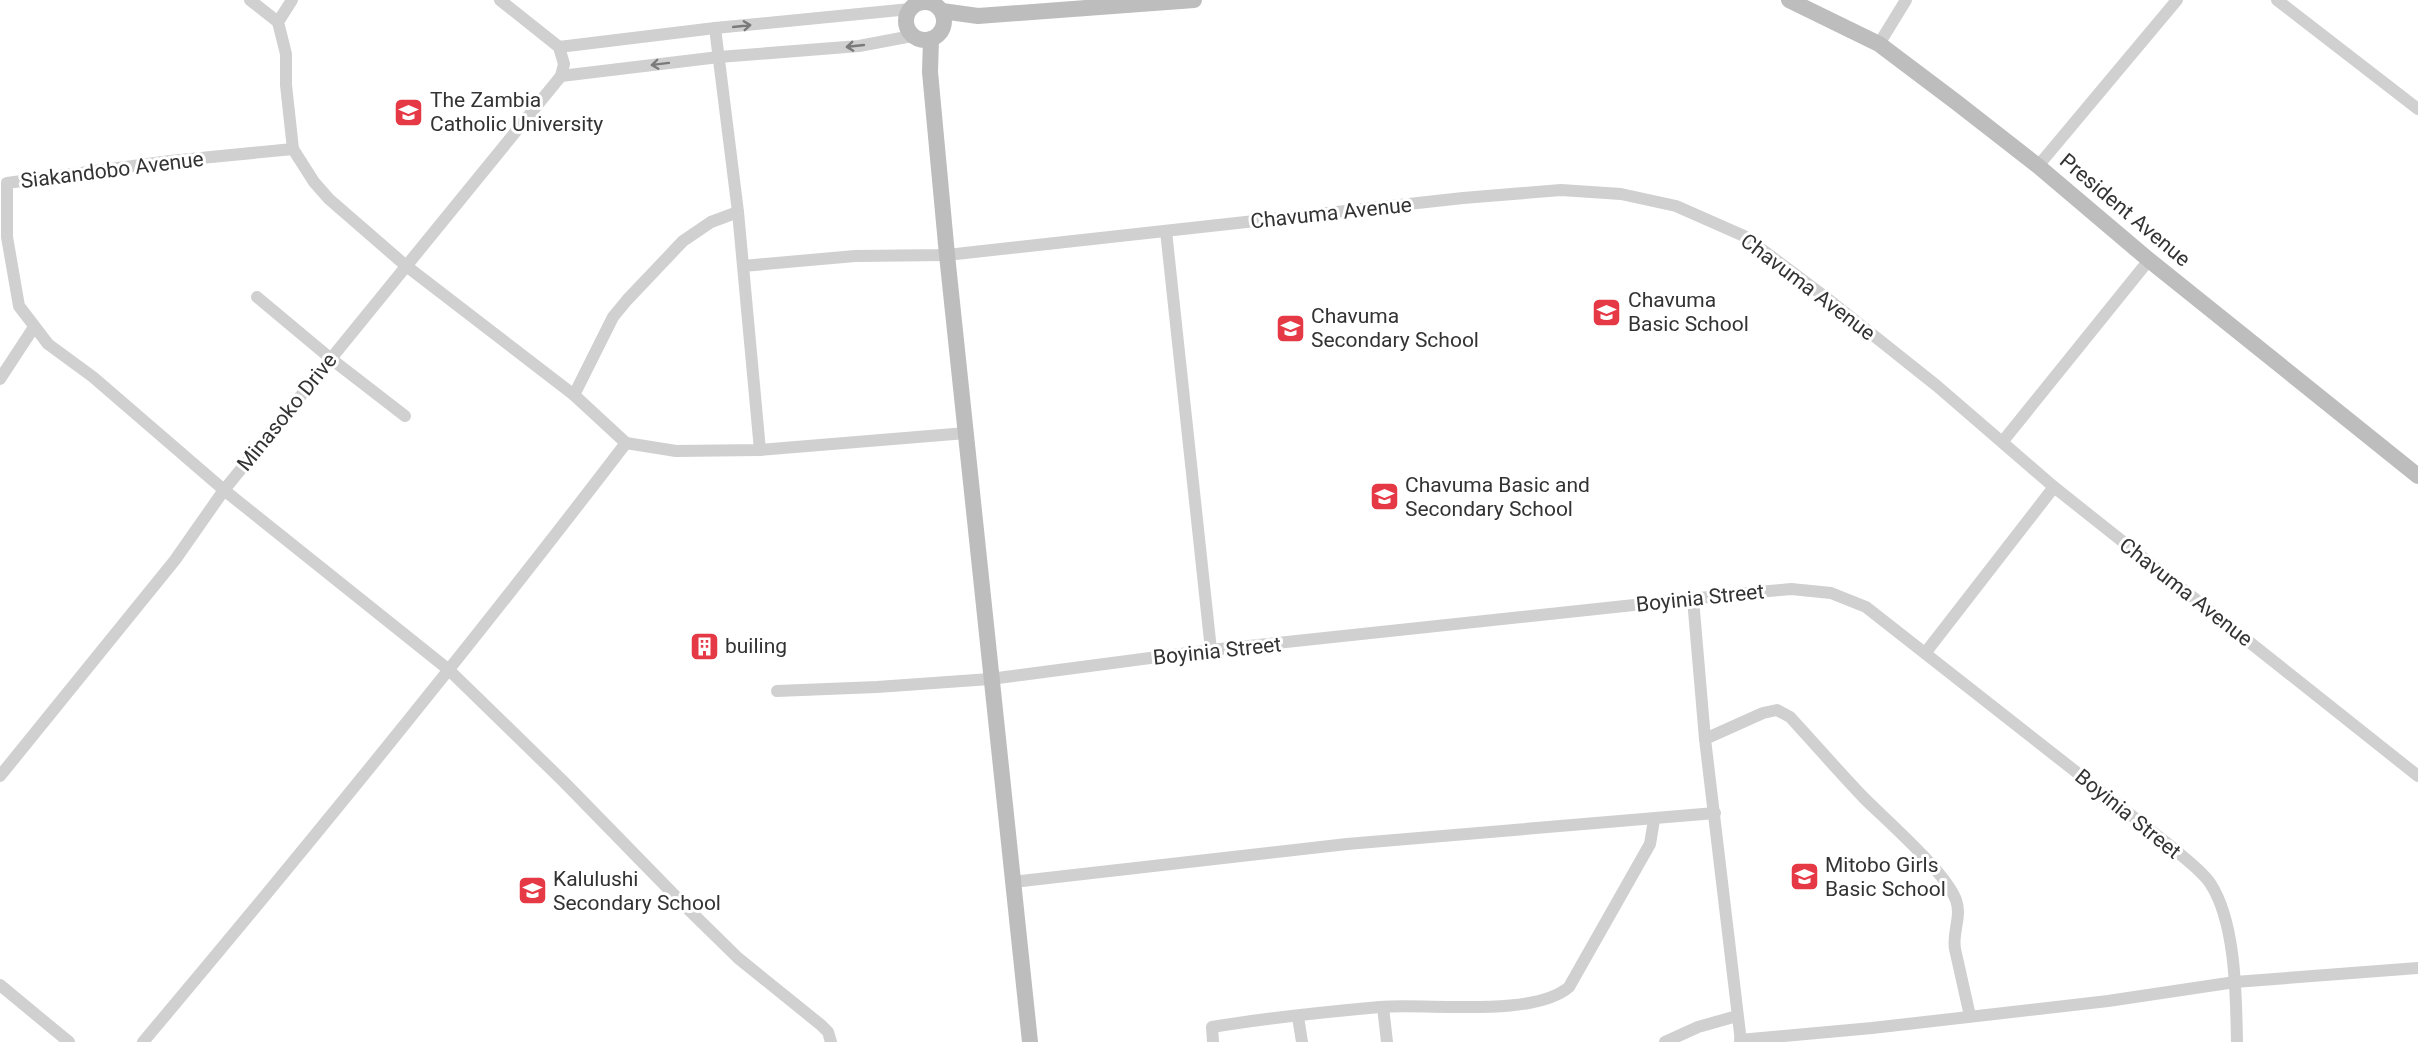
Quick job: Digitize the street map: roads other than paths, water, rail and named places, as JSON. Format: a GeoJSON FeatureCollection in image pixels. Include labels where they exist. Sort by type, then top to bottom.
{"type":"FeatureCollection","features":[{"type":"Feature","properties":{"kind":"street"},"geometry":{"type":"LineString","coordinates":[[250,0],[279,22],[286,54],[286,85],[293,149],[314,182],[329,199],[405,265],[574,395],[626,443],[676,451],[760,450],[966,433]]}},
{"type":"Feature","properties":{"kind":"street"},"geometry":{"type":"LineString","coordinates":[[279,22],[292,0]]}},
{"type":"Feature","properties":{"kind":"street"},"geometry":{"type":"LineString","coordinates":[[500,0],[559,47],[564,64],[561,76],[719,57],[859,46],[926,36],[978,16]]}},
{"type":"Feature","properties":{"kind":"street"},"geometry":{"type":"LineString","coordinates":[[559,47],[924,4],[978,16],[1194,0]]}},
{"type":"Feature","properties":{"kind":"street","name":"President Avenue"},"geometry":{"type":"LineString","coordinates":[[1789,0],[1879,44],[2038,166],[2149,260],[2418,476]]}},
{"type":"Feature","properties":{"kind":"street"},"geometry":{"type":"LineString","coordinates":[[1879,44],[1906,0]]}},
{"type":"Feature","properties":{"kind":"street"},"geometry":{"type":"LineString","coordinates":[[2038,166],[2177,0]]}},
{"type":"Feature","properties":{"kind":"street"},"geometry":{"type":"LineString","coordinates":[[2277,0],[2418,109]]}},
{"type":"Feature","properties":{"kind":"street"},"geometry":{"type":"LineString","coordinates":[[924,4],[906,22],[926,36],[990,679],[1030,1042]]}},
{"type":"Feature","properties":{"kind":"street"},"geometry":{"type":"LineString","coordinates":[[924,4],[944,24],[926,36]]}},
{"type":"Feature","properties":{"kind":"street"},"geometry":{"type":"LineString","coordinates":[[715,28],[738,212],[760,450]]}},
{"type":"Feature","properties":{"kind":"street","name":"Minasoko Drive"},"geometry":{"type":"LineString","coordinates":[[0,776],[175,560],[224,490],[561,76]]}},
{"type":"Feature","properties":{"kind":"street","name":"Siakandobo Avenue"},"geometry":{"type":"LineString","coordinates":[[293,149],[170,161],[4,183],[7,237],[19,306],[48,345],[93,377],[224,490],[449,670],[564,782],[738,958],[821,1025],[828,1032],[831,1042]]}},
{"type":"Feature","properties":{"kind":"street","name":"Chavuma Avenue"},"geometry":{"type":"LineString","coordinates":[[743,266],[855,256],[947,255],[1463,198],[1561,190],[1621,194],[1676,206],[1744,236],[1824,296],[2003,441],[2054,487],[2418,776]]}},
{"type":"Feature","properties":{"kind":"street"},"geometry":{"type":"LineString","coordinates":[[574,395],[614,317],[627,300],[683,241],[711,222],[738,212]]}},
{"type":"Feature","properties":{"kind":"street"},"geometry":{"type":"LineString","coordinates":[[1166,231],[1212,650]]}},
{"type":"Feature","properties":{"kind":"street"},"geometry":{"type":"LineString","coordinates":[[2003,441],[2149,260]]}},
{"type":"Feature","properties":{"kind":"street"},"geometry":{"type":"LineString","coordinates":[[257,297],[405,416]]}},
{"type":"Feature","properties":{"kind":"street"},"geometry":{"type":"LineString","coordinates":[[0,379],[33,327]]}},
{"type":"Feature","properties":{"kind":"street"},"geometry":{"type":"LineString","coordinates":[[143,1042],[308,845],[449,670],[626,443]]}},
{"type":"Feature","properties":{"kind":"street"},"geometry":{"type":"LineString","coordinates":[[1926,652],[2054,487]]}},
{"type":"Feature","properties":{"kind":"street","name":"Boyinia Street"},"geometry":{"type":"LineString","coordinates":[[777,691],[990,679],[1212,650],[1693,599],[1791,589],[1830,593],[1866,607],[1926,652],[2173,848],[2209,881],[2223,905],[2235,982],[2237,1042]]}},
{"type":"Feature","properties":{"kind":"street"},"geometry":{"type":"LineString","coordinates":[[1693,599],[1705,740],[1740,1041],[2109,1001],[2235,982],[2418,968]]}},
{"type":"Feature","properties":{"kind":"street"},"geometry":{"type":"LineString","coordinates":[[1705,740],[1763,712],[1777,710],[1790,717],[1863,796],[1923,856],[1952,892],[1958,910],[1953,939],[1970,1016]]}},
{"type":"Feature","properties":{"kind":"street"},"geometry":{"type":"LineString","coordinates":[[1013,882],[1347,844],[1654,820],[1714,813]]}},
{"type":"Feature","properties":{"kind":"street"},"geometry":{"type":"LineString","coordinates":[[1213,1042],[1212,1027],[1383,1006],[1511,1005],[1534,1002],[1561,994],[1569,987],[1645,853],[1650,843],[1654,820]]}},
{"type":"Feature","properties":{"kind":"street"},"geometry":{"type":"LineString","coordinates":[[0,985],[69,1042]]}},
{"type":"Feature","properties":{"kind":"street"},"geometry":{"type":"LineString","coordinates":[[1383,1006],[1387,1042]]}},
{"type":"Feature","properties":{"kind":"street"},"geometry":{"type":"LineString","coordinates":[[1665,1042],[1698,1027],[1737,1016]]}},
{"type":"Feature","properties":{"kind":"street"},"geometry":{"type":"LineString","coordinates":[[1299,1017],[1302,1042]]}},
{"type":"Feature","properties":{"kind":"place","name":"The Zambia Catholic University"},"geometry":{"type":"Point","coordinates":[409,112]}},
{"type":"Feature","properties":{"kind":"place","name":"Chavuma Basic School"},"geometry":{"type":"Point","coordinates":[1607,312]}},
{"type":"Feature","properties":{"kind":"place","name":"Chavuma Secondary School"},"geometry":{"type":"Point","coordinates":[1290,328]}},
{"type":"Feature","properties":{"kind":"place","name":"Chavuma Basic and Secondary School"},"geometry":{"type":"Point","coordinates":[1384,497]}},
{"type":"Feature","properties":{"kind":"place","name":"builing"},"geometry":{"type":"Point","coordinates":[704,646]}},
{"type":"Feature","properties":{"kind":"place","name":"Mitobo Girls Basic School"},"geometry":{"type":"Point","coordinates":[1804,877]}},
{"type":"Feature","properties":{"kind":"place","name":"Kalulushi Secondary School"},"geometry":{"type":"Point","coordinates":[532,891]}}]}
